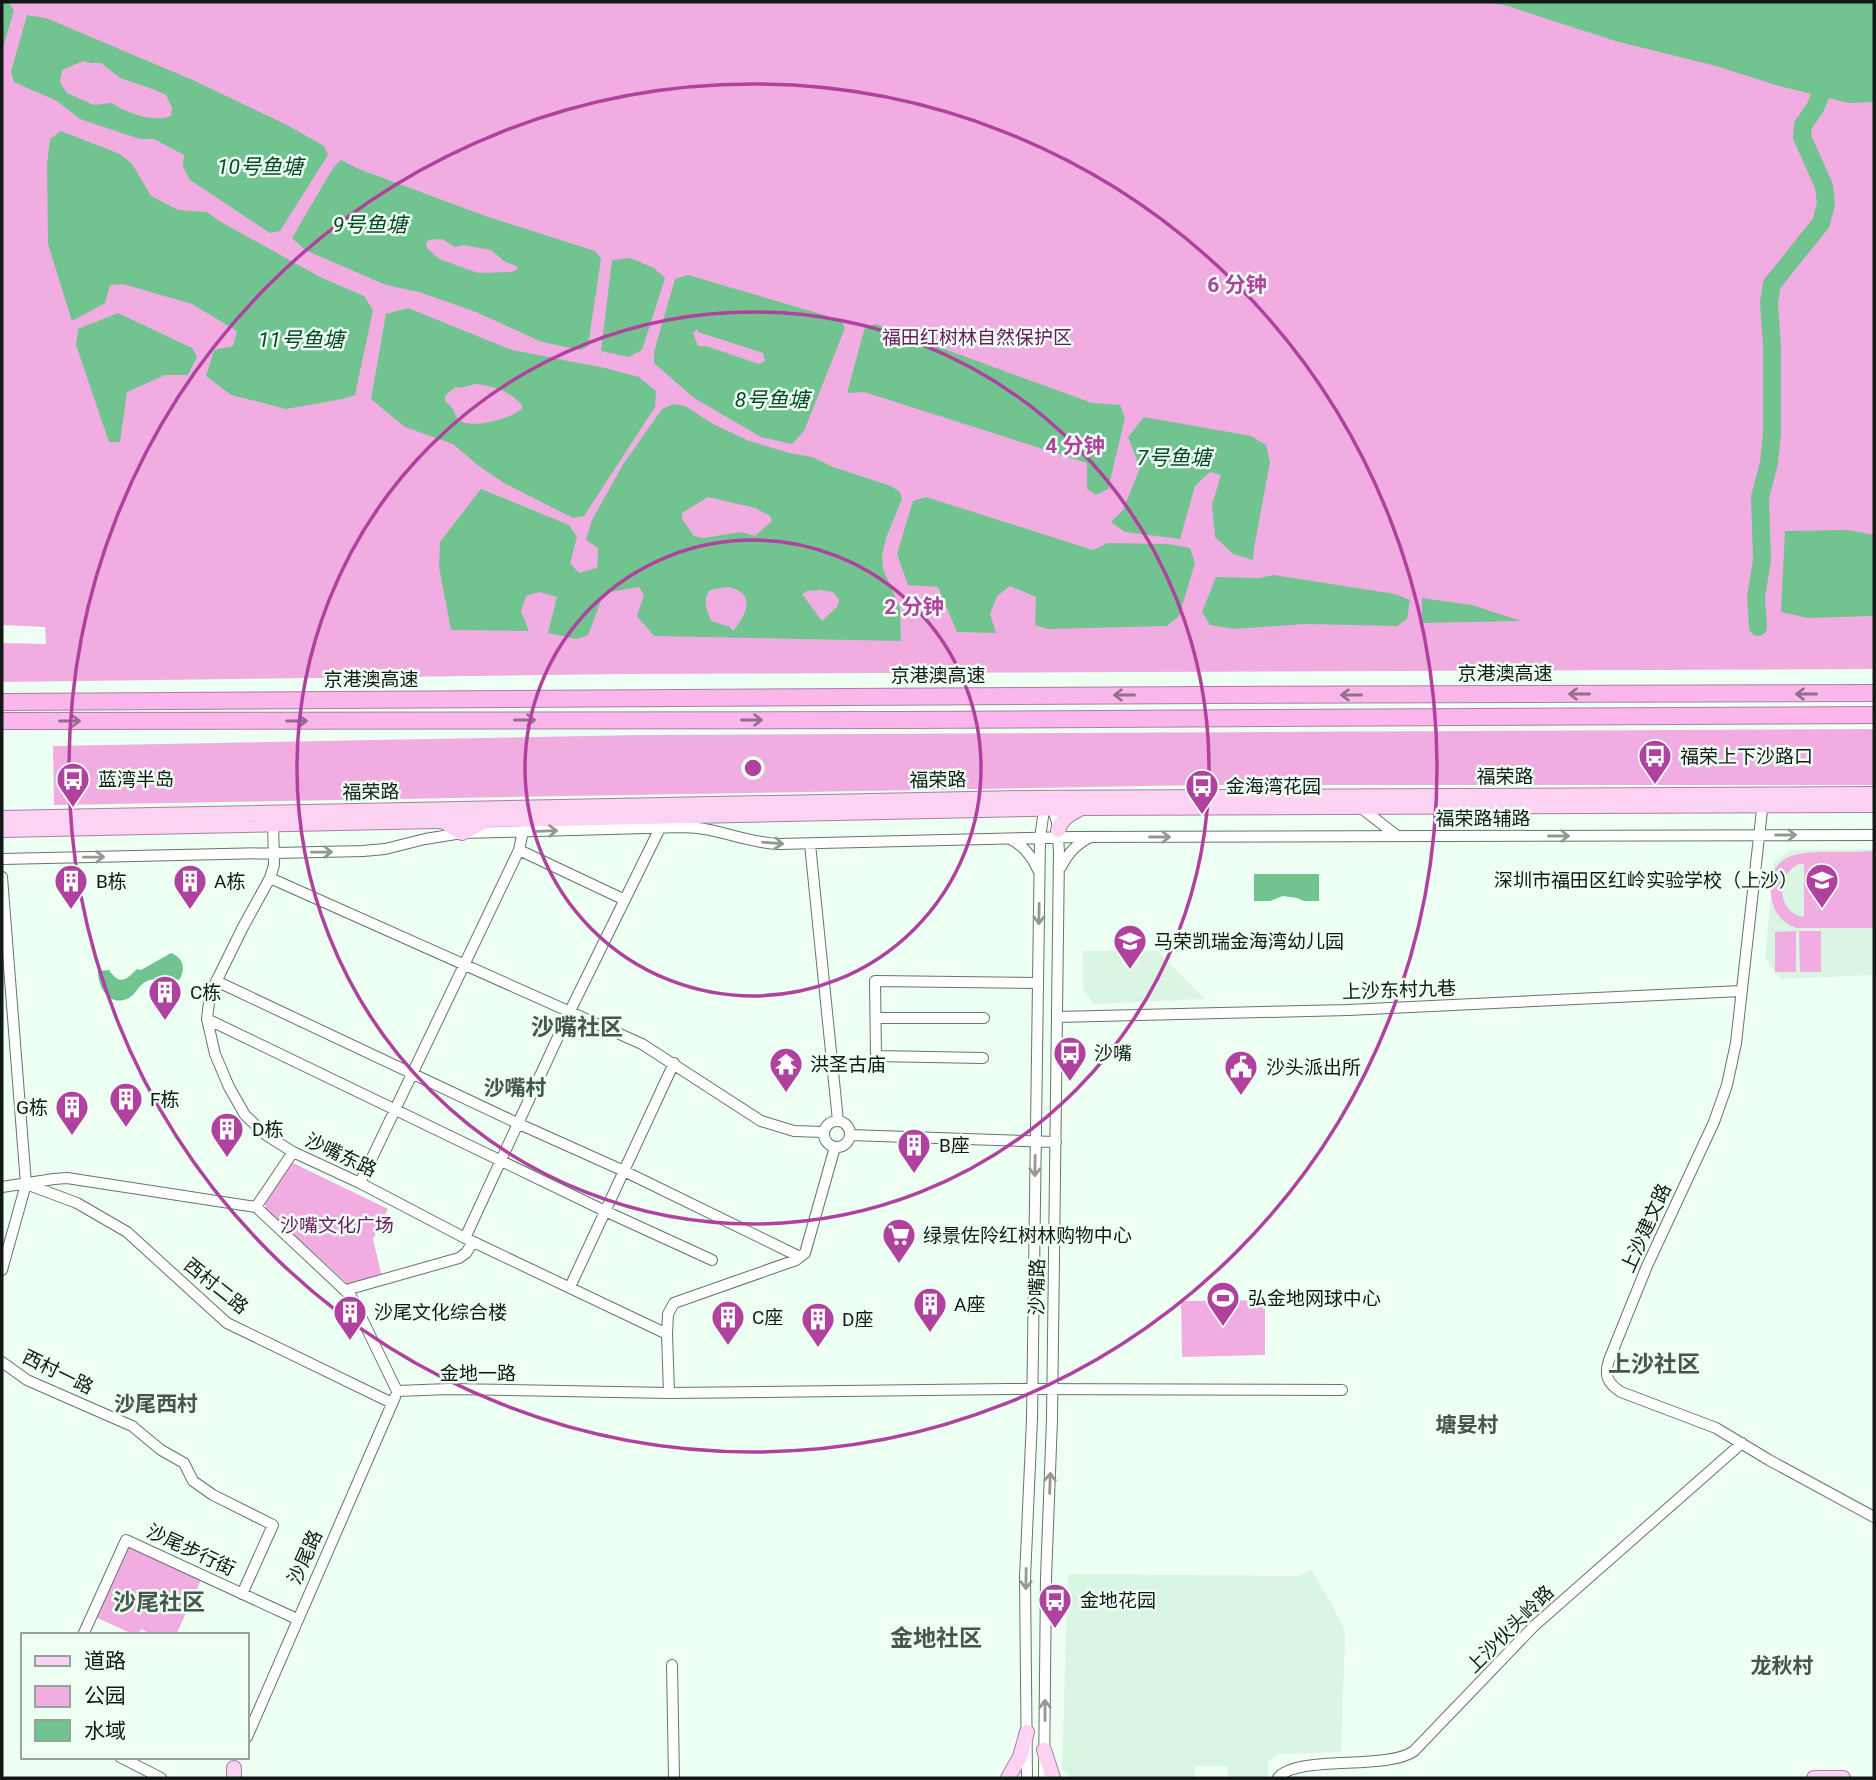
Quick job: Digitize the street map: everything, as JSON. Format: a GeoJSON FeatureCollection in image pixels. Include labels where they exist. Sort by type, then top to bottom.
{"type":"FeatureCollection","features":[{"type":"Feature","properties":{"kind":"highway","name":"京港澳高速"},"geometry":{"type":"LineString","coordinates":[[2,702],[1874,693]]}},
{"type":"Feature","properties":{"kind":"highway"},"geometry":{"type":"LineString","coordinates":[[2,721],[1874,715]]}},
{"type":"Feature","properties":{"kind":"main road","name":"福荣路"},"geometry":{"type":"LineString","coordinates":[[2,818],[663,822],[1048,803],[1083,808],[1360,807],[1763,800],[1874,794]]}},
{"type":"Feature","properties":{"kind":"main road","name":"福荣路"},"geometry":{"type":"LineString","coordinates":[[2,830],[273,819],[1048,803],[1763,800],[1874,805]]}},
{"type":"Feature","properties":{"kind":"main road"},"geometry":{"type":"LineString","coordinates":[[1058,833],[1061,821],[1083,808]]}},
{"type":"Feature","properties":{"kind":"main road"},"geometry":{"type":"LineString","coordinates":[[442,821],[463,833],[487,820]]}},
{"type":"Feature","properties":{"kind":"main road"},"geometry":{"type":"LineString","coordinates":[[1008,1778],[1020,1757],[1027,1732]]}},
{"type":"Feature","properties":{"kind":"main road"},"geometry":{"type":"LineString","coordinates":[[1044,1750],[1053,1778]]}},
{"type":"Feature","properties":{"kind":"main road"},"geometry":{"type":"LineString","coordinates":[[1814,1778],[1843,1778]]}},
{"type":"Feature","properties":{"kind":"street","name":"上沙建文路"},"geometry":{"type":"LineString","coordinates":[[1763,800],[1732,1066],[1721,1104],[1647,1266],[1606,1372],[1608,1380],[1621,1392],[1716,1428],[1874,1517]]}},
{"type":"Feature","properties":{"kind":"street","name":"沙嘴路"},"geometry":{"type":"LineString","coordinates":[[1044,1778],[1046,1578],[1053,1389],[1059,873],[1058,833],[1048,803]]}},
{"type":"Feature","properties":{"kind":"street","name":"沙嘴路"},"geometry":{"type":"LineString","coordinates":[[1027,1778],[1025,1578],[1032,1389],[1040,838],[1048,803]]}},
{"type":"Feature","properties":{"kind":"street"},"geometry":{"type":"LineString","coordinates":[[1360,807],[1398,836]]}},
{"type":"Feature","properties":{"kind":"street","name":"沙嘴东路"},"geometry":{"type":"LineString","coordinates":[[273,819],[274,864],[270,878],[210,994],[207,1019],[215,1054],[245,1115],[267,1135],[293,1152],[360,1183],[469,1240],[667,1334]]}},
{"type":"Feature","properties":{"kind":"street"},"geometry":{"type":"LineString","coordinates":[[346,1290],[459,1258],[466,1253],[500,1161],[663,822]]}},
{"type":"Feature","properties":{"kind":"street","name":"福荣路辅路"},"geometry":{"type":"LineString","coordinates":[[2,859],[378,850],[436,836],[463,833],[663,822],[771,844],[1040,838],[1058,833],[1091,837],[1874,835]]}},
{"type":"Feature","properties":{"kind":"street"},"geometry":{"type":"LineString","coordinates":[[360,1183],[519,850],[523,831]]}},
{"type":"Feature","properties":{"kind":"street"},"geometry":{"type":"LineString","coordinates":[[1059,873],[1072,850],[1091,837]]}},
{"type":"Feature","properties":{"kind":"street"},"geometry":{"type":"LineString","coordinates":[[1007,839],[1016,841],[1026,850],[1040,879]]}},
{"type":"Feature","properties":{"kind":"street"},"geometry":{"type":"LineString","coordinates":[[810,844],[838,1121],[848,1128],[849,1135],[846,1143],[835,1147],[828,1143],[824,1132],[828,1125],[838,1121]]}},
{"type":"Feature","properties":{"kind":"street"},"geometry":{"type":"LineString","coordinates":[[519,850],[625,900]]}},
{"type":"Feature","properties":{"kind":"street"},"geometry":{"type":"LineString","coordinates":[[2,877],[26,1184],[2,1270]]}},
{"type":"Feature","properties":{"kind":"street"},"geometry":{"type":"LineString","coordinates":[[270,878],[642,1044],[761,1121],[794,1131],[824,1132]]}},
{"type":"Feature","properties":{"kind":"street"},"geometry":{"type":"LineString","coordinates":[[216,981],[800,1256]]}},
{"type":"Feature","properties":{"kind":"street"},"geometry":{"type":"LineString","coordinates":[[983,1058],[876,1056],[875,981],[1038,983]]}},
{"type":"Feature","properties":{"kind":"street","name":"上沙东村九巷"},"geometry":{"type":"LineString","coordinates":[[1057,1017],[1348,1010],[1741,991]]}},
{"type":"Feature","properties":{"kind":"street"},"geometry":{"type":"LineString","coordinates":[[876,1018],[985,1018]]}},
{"type":"Feature","properties":{"kind":"street"},"geometry":{"type":"LineString","coordinates":[[207,1019],[712,1260]]}},
{"type":"Feature","properties":{"kind":"street"},"geometry":{"type":"LineString","coordinates":[[570,1287],[674,1063]]}},
{"type":"Feature","properties":{"kind":"street"},"geometry":{"type":"LineString","coordinates":[[849,1135],[1056,1143]]}},
{"type":"Feature","properties":{"kind":"street"},"geometry":{"type":"LineString","coordinates":[[669,1393],[668,1314],[674,1303],[805,1253],[835,1147]]}},
{"type":"Feature","properties":{"kind":"street"},"geometry":{"type":"LineString","coordinates":[[256,1207],[293,1152]]}},
{"type":"Feature","properties":{"kind":"street"},"geometry":{"type":"LineString","coordinates":[[2,1187],[67,1178],[256,1207],[346,1290],[355,1302],[397,1391]]}},
{"type":"Feature","properties":{"kind":"street","name":"西村二路"},"geometry":{"type":"LineString","coordinates":[[26,1184],[77,1203],[127,1232],[227,1323],[392,1403]]}},
{"type":"Feature","properties":{"kind":"street","name":"西村一路"},"geometry":{"type":"LineString","coordinates":[[2,1362],[27,1380],[132,1426],[161,1450],[184,1463],[193,1481],[213,1495],[272,1525],[242,1594]]}},
{"type":"Feature","properties":{"kind":"street","name":"金地一路"},"geometry":{"type":"LineString","coordinates":[[397,1391],[449,1389],[669,1393],[1032,1389],[1342,1390]]}},
{"type":"Feature","properties":{"kind":"street","name":"沙尾路"},"geometry":{"type":"LineString","coordinates":[[248,1735],[397,1391]]}},
{"type":"Feature","properties":{"kind":"street","name":"上沙伙头岭路"},"geometry":{"type":"LineString","coordinates":[[1278,1778],[1293,1769],[1398,1758],[1414,1751],[1534,1626],[1742,1443]]}},
{"type":"Feature","properties":{"kind":"street","name":"沙尾步行街"},"geometry":{"type":"LineString","coordinates":[[84,1633],[126,1540],[297,1619]]}},
{"type":"Feature","properties":{"kind":"street"},"geometry":{"type":"LineString","coordinates":[[673,1665],[674,1778]]}},
{"type":"Feature","properties":{"kind":"street"},"geometry":{"type":"LineString","coordinates":[[124,1759],[161,1778]]}},
{"type":"Feature","properties":{"kind":"shaded area","name":"深圳市福田区红岭实验学校（上沙）"},"geometry":{"type":"Polygon","coordinates":[[[1874,849],[1874,975],[1781,979],[1765,959],[1774,861],[1791,850],[1874,849]]]}},
{"type":"Feature","properties":{"kind":"shaded area","name":"马荣凯瑞金海湾幼儿园"},"geometry":{"type":"Polygon","coordinates":[[[1083,951],[1157,951],[1205,999],[1094,1004],[1083,990],[1083,951]]]}},
{"type":"Feature","properties":{"kind":"shaded area"},"geometry":{"type":"Polygon","coordinates":[[[1311,1569],[1343,1626],[1345,1636],[1341,1752],[1278,1754],[1268,1762],[1268,1778],[1228,1778],[1227,1766],[1195,1766],[1195,1778],[1071,1778],[1062,1769],[1068,1574],[1300,1576],[1311,1569]]]}},
{"type":"Feature","properties":{"kind":"green space","name":"福田红树林自然保护区"},"geometry":{"type":"Polygon","coordinates":[[[2,2],[1874,2],[1874,669],[626,674],[2,682],[2,643],[46,644],[45,627],[2,625],[2,2]]]}},
{"type":"Feature","properties":{"kind":"green space"},"geometry":{"type":"Polygon","coordinates":[[[1874,729],[1874,785],[1202,785],[54,805],[53,746],[640,735],[1874,729]]]}},
{"type":"Feature","properties":{"kind":"green space"},"geometry":{"type":"Polygon","coordinates":[[[1874,851],[1874,928],[1796,928],[1779,916],[1772,901],[1771,881],[1774,871],[1787,858],[1807,853],[1874,851]],[[1804,864],[1791,869],[1786,876],[1782,893],[1788,909],[1804,917],[1804,864]]]}},
{"type":"Feature","properties":{"kind":"green space"},"geometry":{"type":"Polygon","coordinates":[[[1796,931],[1796,972],[1775,972],[1775,932],[1796,931]]]}},
{"type":"Feature","properties":{"kind":"green space"},"geometry":{"type":"Polygon","coordinates":[[[1799,931],[1821,931],[1821,972],[1800,972],[1799,931]]]}},
{"type":"Feature","properties":{"kind":"green space","name":"沙嘴文化广场"},"geometry":{"type":"Polygon","coordinates":[[[291,1162],[388,1209],[373,1239],[382,1277],[350,1286],[266,1209],[265,1202],[291,1162]]]}},
{"type":"Feature","properties":{"kind":"green space","name":"弘金地网球中心"},"geometry":{"type":"Polygon","coordinates":[[[1265,1300],[1265,1355],[1182,1357],[1181,1301],[1265,1300]]]}},
{"type":"Feature","properties":{"kind":"green space"},"geometry":{"type":"Polygon","coordinates":[[[128,1546],[201,1580],[177,1633],[149,1633],[141,1629],[139,1633],[131,1633],[95,1617],[128,1546]]]}},
{"type":"Feature","properties":{"kind":"water"},"geometry":{"type":"Polygon","coordinates":[[[2,2],[8,2],[14,10],[2,51],[2,2]]]}},
{"type":"Feature","properties":{"kind":"water"},"geometry":{"type":"Polygon","coordinates":[[[1486,2],[1874,2],[1874,102],[1849,103],[1779,86],[1716,66],[1615,41],[1508,6],[1486,2]]]}},
{"type":"Feature","properties":{"kind":"water","name":"10号鱼塘"},"geometry":{"type":"Polygon","coordinates":[[[27,15],[46,18],[195,81],[287,125],[324,146],[328,155],[280,231],[270,233],[190,180],[183,167],[184,155],[154,139],[140,139],[80,119],[57,101],[14,82],[11,72],[27,15]],[[83,61],[62,70],[60,82],[67,93],[94,105],[112,103],[140,116],[171,116],[172,108],[166,95],[120,78],[101,63],[83,61]]]}},
{"type":"Feature","properties":{"kind":"water","name":"11号鱼塘"},"geometry":{"type":"Polygon","coordinates":[[[61,131],[120,154],[132,164],[151,196],[178,210],[207,212],[322,278],[364,296],[373,310],[355,395],[286,409],[231,395],[206,376],[214,350],[233,346],[237,331],[192,304],[123,284],[110,285],[105,303],[72,321],[48,244],[47,164],[50,139],[61,131]]]}},
{"type":"Feature","properties":{"kind":"water","name":"9号鱼塘"},"geometry":{"type":"Polygon","coordinates":[[[341,160],[488,217],[595,251],[601,259],[588,346],[581,350],[542,342],[476,312],[419,292],[386,285],[305,250],[292,238],[333,168],[341,160]],[[442,239],[428,240],[426,244],[439,259],[478,273],[512,272],[518,269],[491,250],[463,245],[455,247],[442,239]]]}},
{"type":"Feature","properties":{"kind":"water"},"geometry":{"type":"Polygon","coordinates":[[[630,258],[654,268],[665,278],[642,350],[629,357],[601,351],[612,260],[630,258]]]}},
{"type":"Feature","properties":{"kind":"water","name":"8号鱼塘"},"geometry":{"type":"Polygon","coordinates":[[[688,275],[841,320],[845,328],[804,431],[792,444],[761,437],[694,398],[654,363],[654,352],[675,279],[688,275]],[[697,329],[693,333],[698,346],[706,346],[759,364],[765,361],[763,353],[698,332],[697,329]]]}},
{"type":"Feature","properties":{"kind":"water"},"geometry":{"type":"Polygon","coordinates":[[[408,308],[512,350],[639,377],[656,391],[655,407],[584,516],[573,518],[504,483],[453,444],[405,427],[371,399],[386,314],[408,308]],[[476,384],[455,387],[445,396],[445,401],[463,422],[471,424],[500,419],[522,409],[517,400],[506,393],[476,384]]]}},
{"type":"Feature","properties":{"kind":"water"},"geometry":{"type":"Polygon","coordinates":[[[118,313],[192,348],[197,357],[188,375],[165,375],[127,392],[120,442],[109,442],[76,345],[78,329],[118,313]]]}},
{"type":"Feature","properties":{"kind":"water"},"geometry":{"type":"Polygon","coordinates":[[[876,324],[1092,403],[1120,405],[1125,418],[1108,489],[1096,495],[1087,489],[1087,463],[864,392],[847,393],[865,327],[876,324]]]}},
{"type":"Feature","properties":{"kind":"water"},"geometry":{"type":"Polygon","coordinates":[[[674,404],[685,406],[713,424],[747,440],[812,457],[833,467],[891,486],[900,492],[902,499],[882,555],[883,569],[900,608],[901,641],[654,636],[637,616],[644,595],[639,587],[604,593],[588,635],[577,639],[548,633],[557,597],[539,592],[526,596],[521,611],[529,631],[451,630],[439,567],[440,542],[481,489],[569,525],[577,537],[570,563],[579,573],[597,568],[598,548],[586,540],[592,520],[624,463],[662,409],[674,404]],[[708,497],[682,513],[682,519],[694,536],[703,538],[741,532],[755,536],[772,521],[770,516],[755,508],[708,497]],[[727,587],[710,590],[706,601],[711,621],[730,627],[733,631],[745,611],[746,598],[743,593],[727,587]],[[807,591],[802,594],[822,621],[837,607],[839,600],[833,592],[807,591]]]}},
{"type":"Feature","properties":{"kind":"water","name":"7号鱼塘"},"geometry":{"type":"Polygon","coordinates":[[[1144,417],[1251,436],[1266,445],[1270,462],[1253,560],[1233,554],[1215,537],[1212,505],[1221,475],[1210,472],[1195,486],[1180,539],[1125,532],[1111,522],[1123,510],[1140,468],[1128,437],[1144,417]]]}},
{"type":"Feature","properties":{"kind":"water"},"geometry":{"type":"Polygon","coordinates":[[[926,497],[1093,550],[1108,543],[1169,544],[1190,548],[1195,563],[1179,616],[1167,626],[1049,629],[1035,625],[1036,597],[1010,586],[997,596],[990,614],[996,633],[957,632],[938,587],[908,585],[897,554],[913,501],[926,497]]]}},
{"type":"Feature","properties":{"kind":"water"},"geometry":{"type":"Polygon","coordinates":[[[1848,530],[1874,535],[1874,616],[1808,618],[1781,612],[1785,531],[1848,530]]]}},
{"type":"Feature","properties":{"kind":"water"},"geometry":{"type":"Polygon","coordinates":[[[1274,575],[1395,594],[1410,600],[1407,619],[1397,626],[1306,624],[1234,629],[1210,625],[1202,612],[1216,577],[1259,578],[1274,575]]]}},
{"type":"Feature","properties":{"kind":"water"},"geometry":{"type":"Polygon","coordinates":[[[1422,598],[1472,605],[1521,621],[1422,623],[1422,598]]]}},
{"type":"Feature","properties":{"kind":"water"},"geometry":{"type":"Polygon","coordinates":[[[1254,874],[1319,874],[1319,901],[1283,896],[1270,901],[1254,901],[1254,874]]]}},
{"type":"Feature","properties":{"kind":"water"},"geometry":{"type":"Polygon","coordinates":[[[171,953],[179,958],[182,964],[183,972],[179,980],[171,978],[148,981],[129,998],[122,1000],[110,998],[100,983],[98,971],[109,970],[116,978],[123,980],[137,969],[141,970],[171,953]]]}},
{"type":"Feature","properties":{"kind":"waterway"},"geometry":{"type":"LineString","coordinates":[[1758,627],[1756,597],[1762,560],[1760,497],[1769,463],[1772,433],[1769,302],[1772,284],[1821,223],[1826,204],[1824,186],[1802,137],[1803,125],[1820,96],[1823,82],[1821,73]]}},
{"type":"Feature","properties":{"kind":"place","name":"福荣上下沙路口"},"geometry":{"type":"Point","coordinates":[1655,786]}},
{"type":"Feature","properties":{"kind":"place","name":"蓝湾半岛"},"geometry":{"type":"Point","coordinates":[73,809]}},
{"type":"Feature","properties":{"kind":"place","name":"金海湾花园"},"geometry":{"type":"Point","coordinates":[1202,816]}},
{"type":"Feature","properties":{"kind":"place","name":"深圳市福田区红岭实验学校（上沙）"},"geometry":{"type":"Point","coordinates":[1822,910]}},
{"type":"Feature","properties":{"kind":"place","name":"B栋"},"geometry":{"type":"Point","coordinates":[71,911]}},
{"type":"Feature","properties":{"kind":"place","name":"A栋"},"geometry":{"type":"Point","coordinates":[190,911]}},
{"type":"Feature","properties":{"kind":"place","name":"马荣凯瑞金海湾幼儿园"},"geometry":{"type":"Point","coordinates":[1130,971]}},
{"type":"Feature","properties":{"kind":"place","name":"C栋"},"geometry":{"type":"Point","coordinates":[165,1022]}},
{"type":"Feature","properties":{"kind":"place","name":"沙嘴"},"geometry":{"type":"Point","coordinates":[1070,1083]}},
{"type":"Feature","properties":{"kind":"place","name":"洪圣古庙"},"geometry":{"type":"Point","coordinates":[786,1094]}},
{"type":"Feature","properties":{"kind":"place","name":"沙头派出所"},"geometry":{"type":"Point","coordinates":[1241,1097]}},
{"type":"Feature","properties":{"kind":"place","name":"F栋"},"geometry":{"type":"Point","coordinates":[126,1129]}},
{"type":"Feature","properties":{"kind":"place","name":"G栋"},"geometry":{"type":"Point","coordinates":[72,1137]}},
{"type":"Feature","properties":{"kind":"place","name":"D栋"},"geometry":{"type":"Point","coordinates":[227,1159]}},
{"type":"Feature","properties":{"kind":"place","name":"B座"},"geometry":{"type":"Point","coordinates":[914,1175]}},
{"type":"Feature","properties":{"kind":"place","name":"绿景佐阾红树林购物中心"},"geometry":{"type":"Point","coordinates":[899,1265]}},
{"type":"Feature","properties":{"kind":"place","name":"弘金地网球中心"},"geometry":{"type":"Point","coordinates":[1223,1328]}},
{"type":"Feature","properties":{"kind":"place","name":"A座"},"geometry":{"type":"Point","coordinates":[930,1334]}},
{"type":"Feature","properties":{"kind":"place","name":"沙尾文化综合楼"},"geometry":{"type":"Point","coordinates":[350,1342]}},
{"type":"Feature","properties":{"kind":"place","name":"C座"},"geometry":{"type":"Point","coordinates":[728,1347]}},
{"type":"Feature","properties":{"kind":"place","name":"D座"},"geometry":{"type":"Point","coordinates":[818,1349]}},
{"type":"Feature","properties":{"kind":"place","name":"金地花园"},"geometry":{"type":"Point","coordinates":[1055,1630]}},
{"type":"Feature","properties":{"kind":"district","name":"沙嘴社区"},"geometry":{"type":"Point","coordinates":[577,1027]}},
{"type":"Feature","properties":{"kind":"district","name":"沙嘴村"},"geometry":{"type":"Point","coordinates":[515,1088]}},
{"type":"Feature","properties":{"kind":"district","name":"上沙社区"},"geometry":{"type":"Point","coordinates":[1654,1364]}},
{"type":"Feature","properties":{"kind":"district","name":"沙尾西村"},"geometry":{"type":"Point","coordinates":[156,1404]}},
{"type":"Feature","properties":{"kind":"district","name":"塘妟村"},"geometry":{"type":"Point","coordinates":[1467,1425]}},
{"type":"Feature","properties":{"kind":"district","name":"沙尾社区"},"geometry":{"type":"Point","coordinates":[159,1602]}},
{"type":"Feature","properties":{"kind":"district","name":"金地社区"},"geometry":{"type":"Point","coordinates":[936,1638]}},
{"type":"Feature","properties":{"kind":"district","name":"龙秋村"},"geometry":{"type":"Point","coordinates":[1782,1666]}}]}
